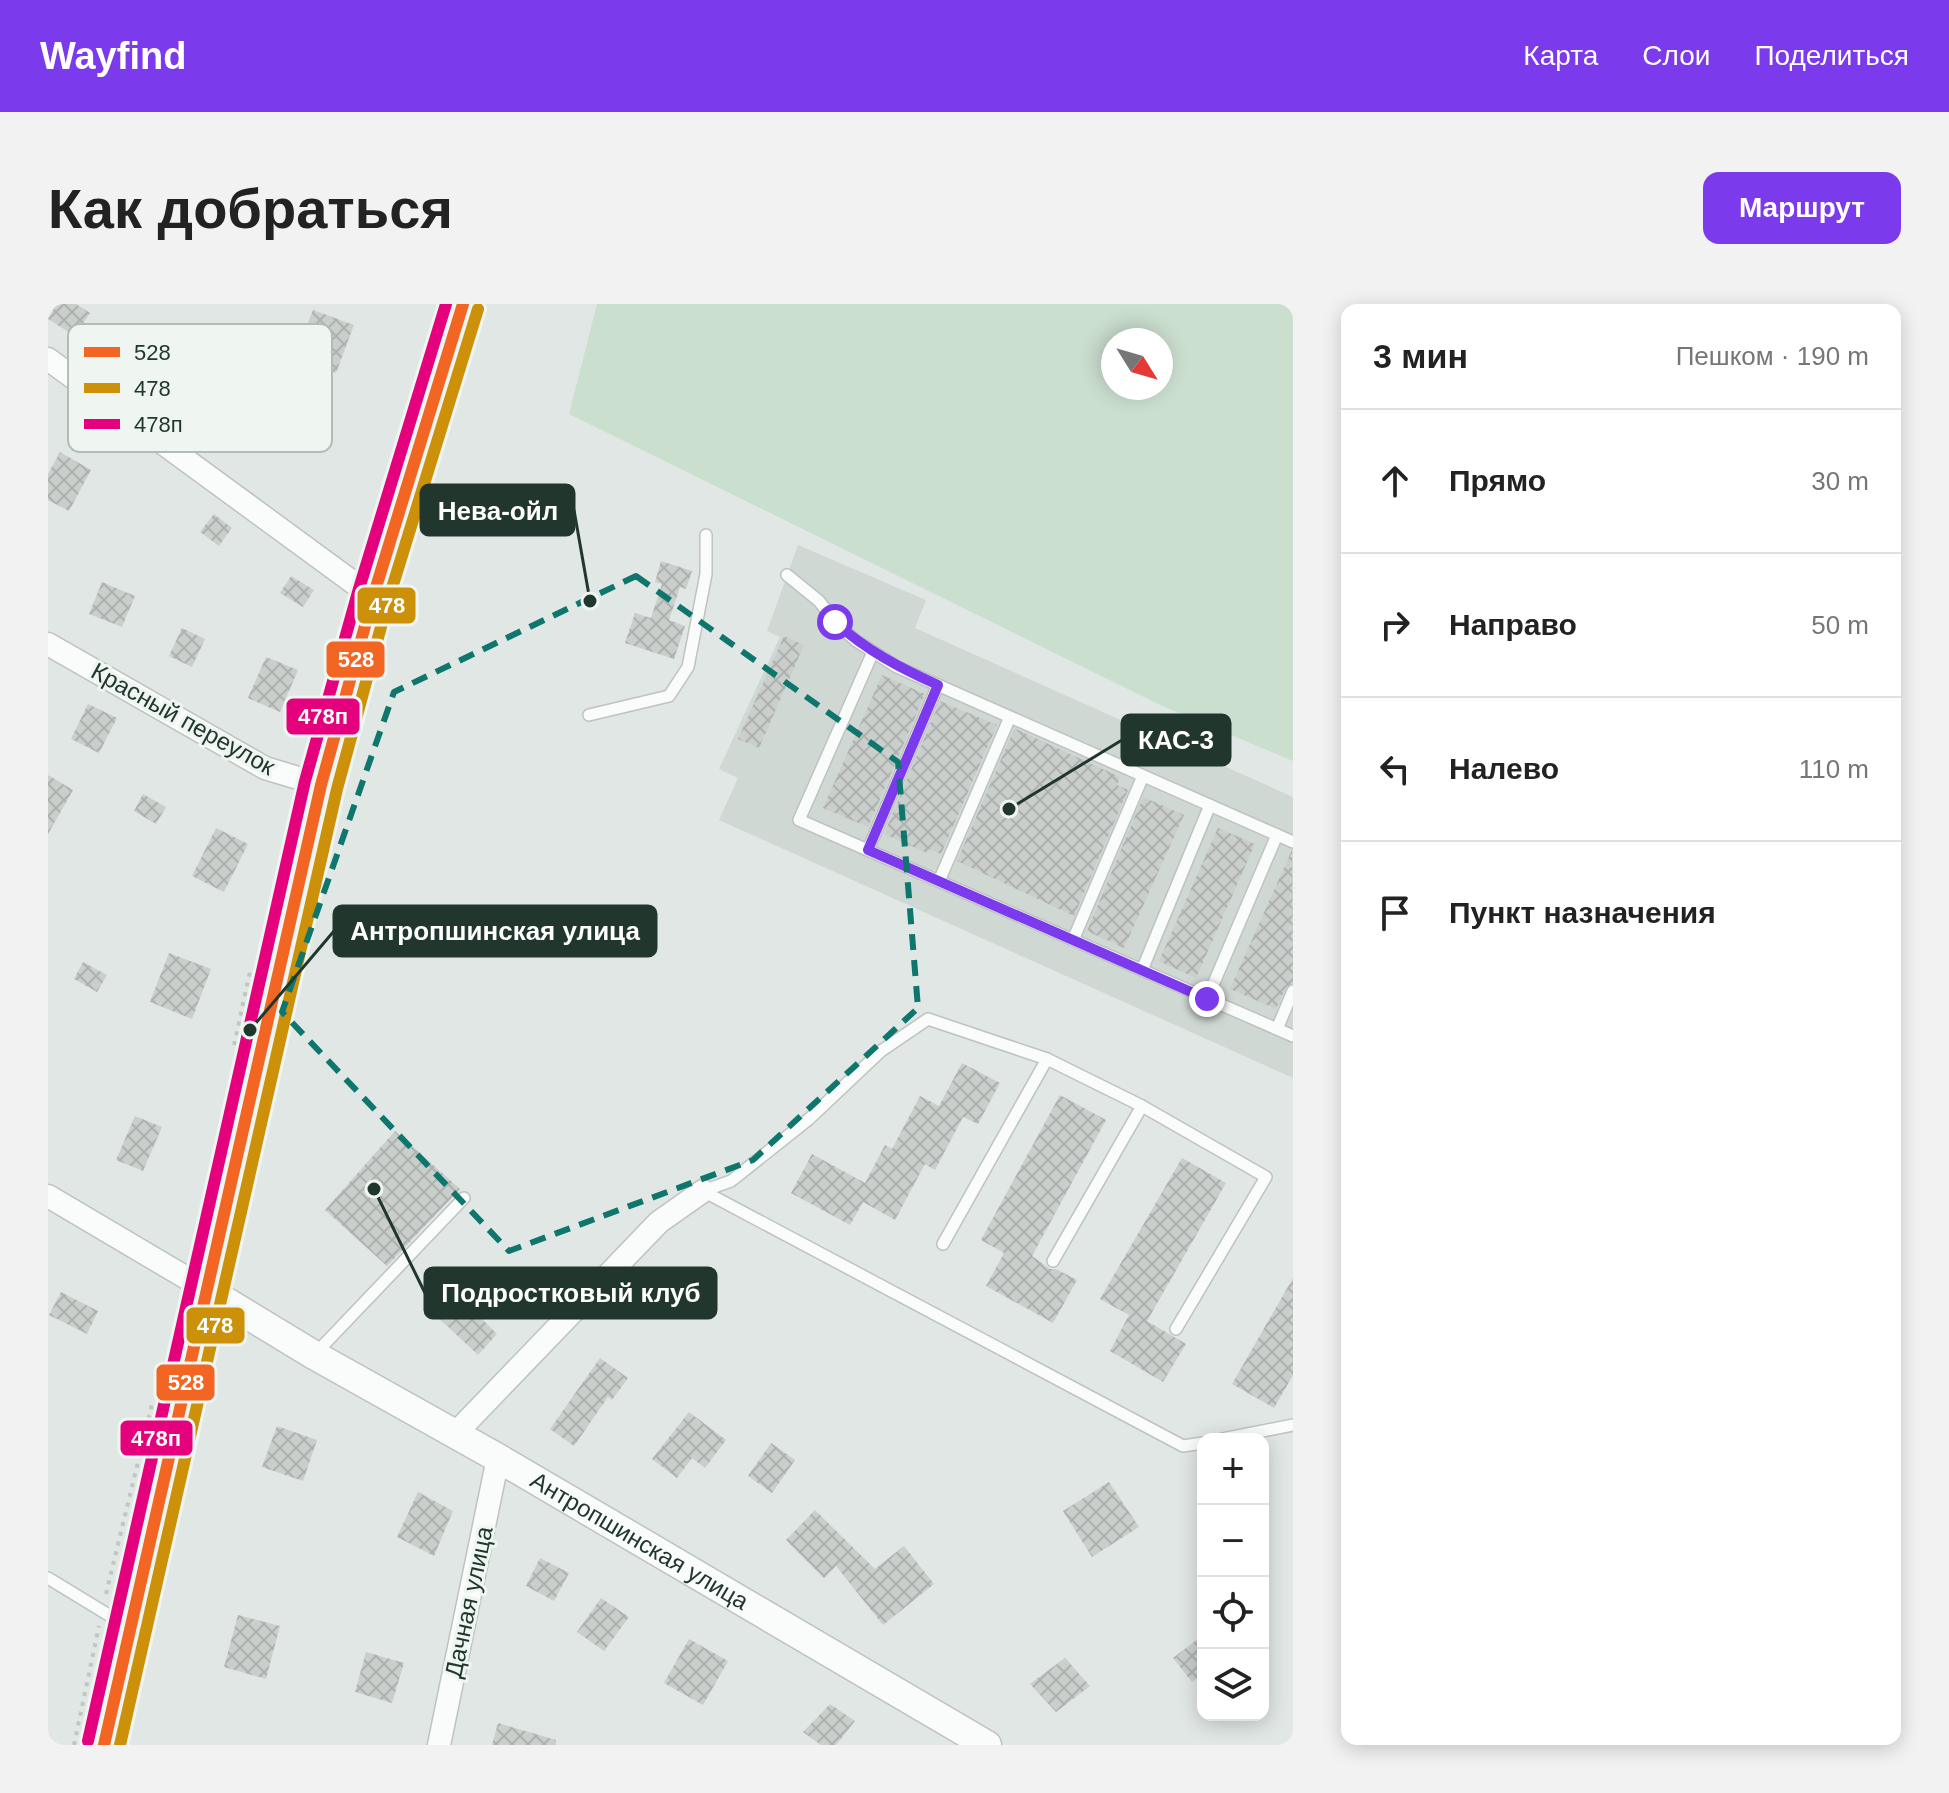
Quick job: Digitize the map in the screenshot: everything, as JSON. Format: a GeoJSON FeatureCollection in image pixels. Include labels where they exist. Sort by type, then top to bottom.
{"type":"FeatureCollection","features":[{"type":"Feature","properties":{"kind":"street"},"geometry":{"type":"LineString","coordinates":[[104,1745],[321,785],[373,597],[463,304]]}},
{"type":"Feature","properties":{"kind":"street"},"geometry":{"type":"LineString","coordinates":[[48,359],[68,374]]}},
{"type":"Feature","properties":{"kind":"street"},"geometry":{"type":"LineString","coordinates":[[175,452],[373,597]]}},
{"type":"Feature","properties":{"kind":"street","name":"Красный переулок"},"geometry":{"type":"LineString","coordinates":[[48,644],[265,768],[321,785]]}},
{"type":"Feature","properties":{"kind":"street"},"geometry":{"type":"LineString","coordinates":[[455,1434],[659,1222],[703,1191]]}},
{"type":"Feature","properties":{"kind":"street"},"geometry":{"type":"LineString","coordinates":[[48,1196],[207,1290]]}},
{"type":"Feature","properties":{"kind":"street","name":"Антропшинская улица"},"geometry":{"type":"LineString","coordinates":[[207,1290],[987,1745]]}},
{"type":"Feature","properties":{"kind":"street","name":"Дачная улица"},"geometry":{"type":"LineString","coordinates":[[439,1745],[498,1458]]}},
{"type":"Feature","properties":{"kind":"lane"},"geometry":{"type":"LineString","coordinates":[[589,715],[669,696],[688,667],[706,574],[706,535]]}},
{"type":"Feature","properties":{"kind":"lane"},"geometry":{"type":"LineString","coordinates":[[787,575],[819,601],[835,622],[855,640],[897,667],[1293,842]]}},
{"type":"Feature","properties":{"kind":"lane"},"geometry":{"type":"LineString","coordinates":[[873,652],[799,820],[1293,1036]]}},
{"type":"Feature","properties":{"kind":"lane"},"geometry":{"type":"LineString","coordinates":[[868,850],[938,685]]}},
{"type":"Feature","properties":{"kind":"lane"},"geometry":{"type":"LineString","coordinates":[[939,881],[1010,717]]}},
{"type":"Feature","properties":{"kind":"lane"},"geometry":{"type":"LineString","coordinates":[[1073,940],[1143,776]]}},
{"type":"Feature","properties":{"kind":"lane"},"geometry":{"type":"LineString","coordinates":[[1142,970],[1210,805]]}},
{"type":"Feature","properties":{"kind":"lane"},"geometry":{"type":"LineString","coordinates":[[1207,999],[1277,835]]}},
{"type":"Feature","properties":{"kind":"lane"},"geometry":{"type":"LineString","coordinates":[[1277,1029],[1293,991]]}},
{"type":"Feature","properties":{"kind":"lane"},"geometry":{"type":"LineString","coordinates":[[703,1191],[731,1181],[809,1119],[881,1051],[928,1019],[1047,1059],[1142,1106],[1266,1177],[1176,1329]]}},
{"type":"Feature","properties":{"kind":"lane"},"geometry":{"type":"LineString","coordinates":[[943,1244],[1047,1059]]}},
{"type":"Feature","properties":{"kind":"lane"},"geometry":{"type":"LineString","coordinates":[[1053,1261],[1142,1106]]}},
{"type":"Feature","properties":{"kind":"lane"},"geometry":{"type":"LineString","coordinates":[[703,1191],[1183,1446],[1197,1444]]}},
{"type":"Feature","properties":{"kind":"lane"},"geometry":{"type":"LineString","coordinates":[[314,1355],[464,1198]]}},
{"type":"Feature","properties":{"kind":"lane"},"geometry":{"type":"LineString","coordinates":[[1252,1433],[1293,1425]]}},
{"type":"Feature","properties":{"kind":"lane"},"geometry":{"type":"LineString","coordinates":[[48,1578],[130,1629]]}},
{"type":"Feature","properties":{"kind":"highlighted area"},"geometry":{"type":"Polygon","coordinates":[[[636,576],[898,762],[918,1008],[753,1160],[509,1251],[282,1012],[394,692],[636,576]]]}},
{"type":"Feature","properties":{"kind":"shaded area"},"geometry":{"type":"Polygon","coordinates":[[[798,545],[926,600],[915,628],[1293,797],[1293,1078],[719,820],[738,778],[719,769],[780,637],[767,631],[798,545]]]}},
{"type":"Feature","properties":{"kind":"green space"},"geometry":{"type":"Polygon","coordinates":[[[597,304],[1293,304],[1293,761],[1160,705],[569,414],[597,304]]]}},
{"type":"Feature","properties":{"kind":"building"},"geometry":{"type":"Polygon","coordinates":[[[57,304],[76,304],[90,313],[83,324],[68,324],[68,332],[48,319],[57,304]]]}},
{"type":"Feature","properties":{"kind":"building"},"geometry":{"type":"Polygon","coordinates":[[[313,310],[354,325],[336,373],[332,372],[332,324],[308,324],[313,310]]]}},
{"type":"Feature","properties":{"kind":"building"},"geometry":{"type":"Polygon","coordinates":[[[60,452],[91,470],[69,511],[48,500],[48,474],[60,452]]]}},
{"type":"Feature","properties":{"kind":"building"},"geometry":{"type":"Polygon","coordinates":[[[214,514],[232,528],[219,546],[200,532],[214,514]]]}},
{"type":"Feature","properties":{"kind":"building"},"geometry":{"type":"Polygon","coordinates":[[[661,561],[692,571],[686,589],[680,587],[669,620],[685,626],[674,659],[625,643],[635,613],[651,618],[662,584],[655,582],[661,561]]]}},
{"type":"Feature","properties":{"kind":"building"},"geometry":{"type":"Polygon","coordinates":[[[291,576],[314,590],[303,607],[280,593],[291,576]]]}},
{"type":"Feature","properties":{"kind":"building"},"geometry":{"type":"Polygon","coordinates":[[[102,582],[135,596],[122,627],[89,614],[102,582]]]}},
{"type":"Feature","properties":{"kind":"building"},"geometry":{"type":"Polygon","coordinates":[[[182,628],[205,639],[192,667],[169,656],[182,628]]]}},
{"type":"Feature","properties":{"kind":"building"},"geometry":{"type":"Polygon","coordinates":[[[784,636],[804,645],[759,748],[738,739],[784,636]]]}},
{"type":"Feature","properties":{"kind":"building"},"geometry":{"type":"Polygon","coordinates":[[[266,657],[298,670],[280,712],[248,698],[266,657]]]}},
{"type":"Feature","properties":{"kind":"building"},"geometry":{"type":"Polygon","coordinates":[[[882,675],[925,694],[868,827],[823,808],[882,675]]]}},
{"type":"Feature","properties":{"kind":"building"},"geometry":{"type":"Polygon","coordinates":[[[940,701],[997,725],[941,854],[929,849],[927,853],[884,834],[940,701]]]}},
{"type":"Feature","properties":{"kind":"building"},"geometry":{"type":"Polygon","coordinates":[[[88,704],[117,718],[99,753],[71,739],[88,704]]]}},
{"type":"Feature","properties":{"kind":"building"},"geometry":{"type":"Polygon","coordinates":[[[1016,729],[1120,777],[1117,785],[1128,790],[1074,916],[957,861],[1016,729]]]}},
{"type":"Feature","properties":{"kind":"building"},"geometry":{"type":"Polygon","coordinates":[[[48,775],[73,790],[48,834],[48,775]]]}},
{"type":"Feature","properties":{"kind":"building"},"geometry":{"type":"Polygon","coordinates":[[[143,794],[166,807],[156,824],[134,811],[143,794]]]}},
{"type":"Feature","properties":{"kind":"building"},"geometry":{"type":"Polygon","coordinates":[[[1143,797],[1184,815],[1124,948],[1087,931],[1143,797]]]}},
{"type":"Feature","properties":{"kind":"building"},"geometry":{"type":"Polygon","coordinates":[[[216,828],[248,844],[224,892],[192,876],[216,828]]]}},
{"type":"Feature","properties":{"kind":"building"},"geometry":{"type":"Polygon","coordinates":[[[1218,828],[1255,844],[1196,978],[1159,961],[1218,828]]]}},
{"type":"Feature","properties":{"kind":"building"},"geometry":{"type":"Polygon","coordinates":[[[1292,850],[1293,983],[1286,987],[1276,1009],[1230,989],[1292,850]]]}},
{"type":"Feature","properties":{"kind":"building"},"geometry":{"type":"Polygon","coordinates":[[[169,953],[211,969],[192,1019],[150,1002],[169,953]]]}},
{"type":"Feature","properties":{"kind":"building"},"geometry":{"type":"Polygon","coordinates":[[[83,962],[107,975],[97,992],[74,979],[83,962]]]}},
{"type":"Feature","properties":{"kind":"building"},"geometry":{"type":"Polygon","coordinates":[[[962,1063],[1000,1083],[978,1124],[963,1117],[935,1170],[925,1164],[895,1220],[863,1202],[850,1225],[791,1193],[812,1154],[865,1183],[885,1145],[892,1149],[920,1096],[939,1106],[962,1063]]]}},
{"type":"Feature","properties":{"kind":"building"},"geometry":{"type":"Polygon","coordinates":[[[1060,1095],[1106,1120],[1032,1256],[1050,1269],[1077,1280],[1053,1323],[986,1286],[1004,1253],[981,1240],[1060,1095]]]}},
{"type":"Feature","properties":{"kind":"building"},"geometry":{"type":"Polygon","coordinates":[[[135,1116],[162,1127],[143,1171],[116,1160],[135,1116]]]}},
{"type":"Feature","properties":{"kind":"building"},"geometry":{"type":"Polygon","coordinates":[[[395,1131],[460,1189],[387,1266],[325,1210],[395,1131]]]}},
{"type":"Feature","properties":{"kind":"building"},"geometry":{"type":"Polygon","coordinates":[[[1182,1158],[1226,1183],[1147,1321],[1186,1344],[1163,1382],[1110,1351],[1129,1315],[1100,1299],[1182,1158]]]}},
{"type":"Feature","properties":{"kind":"building"},"geometry":{"type":"Polygon","coordinates":[[[1293,1278],[1293,1375],[1274,1408],[1232,1384],[1293,1278]]]}},
{"type":"Feature","properties":{"kind":"building"},"geometry":{"type":"Polygon","coordinates":[[[446,1283],[497,1334],[478,1355],[426,1306],[446,1283]]]}},
{"type":"Feature","properties":{"kind":"building"},"geometry":{"type":"Polygon","coordinates":[[[61,1292],[98,1311],[87,1334],[49,1315],[61,1292]]]}},
{"type":"Feature","properties":{"kind":"building"},"geometry":{"type":"Polygon","coordinates":[[[600,1358],[628,1378],[612,1400],[608,1397],[574,1446],[550,1429],[600,1358]]]}},
{"type":"Feature","properties":{"kind":"building"},"geometry":{"type":"Polygon","coordinates":[[[689,1412],[726,1440],[705,1468],[692,1458],[677,1478],[652,1459],[689,1412]]]}},
{"type":"Feature","properties":{"kind":"building"},"geometry":{"type":"Polygon","coordinates":[[[277,1426],[317,1440],[303,1481],[262,1467],[277,1426]]]}},
{"type":"Feature","properties":{"kind":"building"},"geometry":{"type":"Polygon","coordinates":[[[771,1443],[795,1460],[772,1493],[748,1476],[771,1443]]]}},
{"type":"Feature","properties":{"kind":"building"},"geometry":{"type":"Polygon","coordinates":[[[1109,1482],[1139,1527],[1092,1557],[1063,1511],[1109,1482]]]}},
{"type":"Feature","properties":{"kind":"building"},"geometry":{"type":"Polygon","coordinates":[[[418,1492],[453,1511],[434,1556],[397,1537],[418,1492]]]}},
{"type":"Feature","properties":{"kind":"building"},"geometry":{"type":"Polygon","coordinates":[[[815,1510],[875,1569],[904,1546],[934,1584],[883,1625],[836,1566],[824,1578],[786,1540],[815,1510]]]}},
{"type":"Feature","properties":{"kind":"building"},"geometry":{"type":"Polygon","coordinates":[[[540,1558],[569,1573],[554,1601],[526,1586],[540,1558]]]}},
{"type":"Feature","properties":{"kind":"building"},"geometry":{"type":"Polygon","coordinates":[[[601,1598],[629,1617],[604,1651],[577,1632],[601,1598]]]}},
{"type":"Feature","properties":{"kind":"building"},"geometry":{"type":"Polygon","coordinates":[[[238,1615],[280,1626],[266,1679],[224,1667],[238,1615]]]}},
{"type":"Feature","properties":{"kind":"building"},"geometry":{"type":"Polygon","coordinates":[[[689,1639],[728,1661],[703,1705],[664,1683],[689,1639]]]}},
{"type":"Feature","properties":{"kind":"building"},"geometry":{"type":"Polygon","coordinates":[[[1197,1640],[1197,1678],[1192,1682],[1173,1658],[1197,1640]]]}},
{"type":"Feature","properties":{"kind":"building"},"geometry":{"type":"Polygon","coordinates":[[[366,1652],[404,1663],[392,1703],[355,1692],[366,1652]]]}},
{"type":"Feature","properties":{"kind":"building"},"geometry":{"type":"Polygon","coordinates":[[[1065,1658],[1090,1686],[1056,1712],[1030,1684],[1065,1658]]]}},
{"type":"Feature","properties":{"kind":"building"},"geometry":{"type":"Polygon","coordinates":[[[830,1704],[855,1721],[836,1745],[821,1745],[803,1732],[830,1704]]]}},
{"type":"Feature","properties":{"kind":"building"},"geometry":{"type":"Polygon","coordinates":[[[498,1723],[556,1740],[556,1745],[492,1745],[498,1723]]]}},
{"type":"Feature","properties":{"kind":"transit line","name":"478п"},"geometry":{"type":"LineString","coordinates":[[88,1741],[305,781],[358,592],[446,304]]}},
{"type":"Feature","properties":{"kind":"transit line","name":"528"},"geometry":{"type":"LineString","coordinates":[[104,1745],[321,785],[373,597],[463,304]]}},
{"type":"Feature","properties":{"kind":"transit line","name":"478"},"geometry":{"type":"LineString","coordinates":[[120,1745],[337,789],[388,601],[478,309]]}},
{"type":"Feature","properties":{"kind":"place","name":"Нева-ойл"},"geometry":{"type":"Point","coordinates":[590,601]}},
{"type":"Feature","properties":{"kind":"place","name":"КАС-3"},"geometry":{"type":"Point","coordinates":[1009,809]}},
{"type":"Feature","properties":{"kind":"place","name":"Антропшинская улица"},"geometry":{"type":"Point","coordinates":[250,1030]}},
{"type":"Feature","properties":{"kind":"place","name":"Подростковый клуб"},"geometry":{"type":"Point","coordinates":[374,1189]}},
{"type":"Feature","properties":{"kind":"route"},"geometry":{"type":"LineString","coordinates":[[835,622],[855,640],[897,667],[938,685],[868,850],[1207,999]]}}]}
